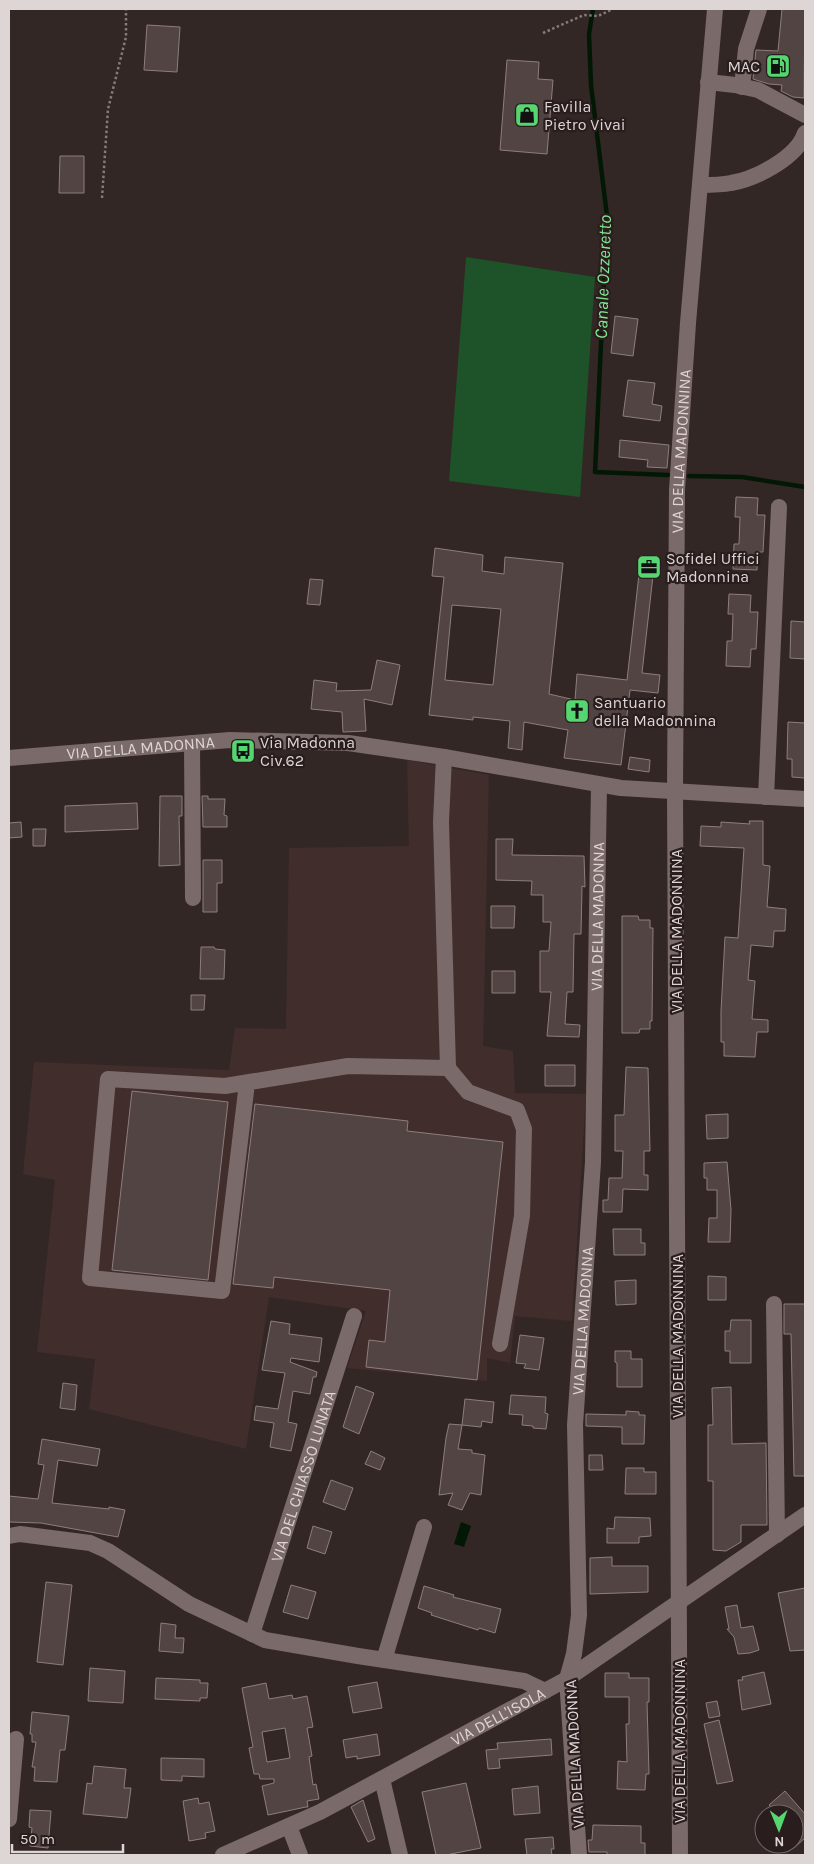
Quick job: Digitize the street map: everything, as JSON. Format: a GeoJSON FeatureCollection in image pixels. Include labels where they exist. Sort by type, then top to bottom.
{"type":"FeatureCollection","features":[{"type":"Feature","properties":{"kind":"street","name":"VIA DELLA MADONNINA"},"geometry":{"type":"LineString","coordinates":[[680,1855],[675,792],[677,490],[688,323],[715,9]]}},
{"type":"Feature","properties":{"kind":"street"},"geometry":{"type":"LineString","coordinates":[[742,87],[746,50],[759,9]]}},
{"type":"Feature","properties":{"kind":"street"},"geometry":{"type":"LineString","coordinates":[[708,82],[758,90],[805,115]]}},
{"type":"Feature","properties":{"kind":"street"},"geometry":{"type":"LineString","coordinates":[[700,185],[732,183],[763,172],[784,161],[795,150],[805,133]]}},
{"type":"Feature","properties":{"kind":"street"},"geometry":{"type":"LineString","coordinates":[[766,797],[779,507]]}},
{"type":"Feature","properties":{"kind":"street","name":"VIA DELLA MADONNA"},"geometry":{"type":"LineString","coordinates":[[9,758],[230,740],[348,743],[444,757],[599,785],[675,792],[805,799]]}},
{"type":"Feature","properties":{"kind":"street"},"geometry":{"type":"LineString","coordinates":[[192,743],[193,898]]}},
{"type":"Feature","properties":{"kind":"street"},"geometry":{"type":"LineString","coordinates":[[444,757],[441,822],[448,1068],[468,1092],[517,1110],[524,1129],[522,1216],[500,1344]]}},
{"type":"Feature","properties":{"kind":"street","name":"VIA DELLA MADONNA"},"geometry":{"type":"LineString","coordinates":[[579,1855],[568,1683],[579,1615],[575,1425],[593,1162],[599,785]]}},
{"type":"Feature","properties":{"kind":"street"},"geometry":{"type":"LineString","coordinates":[[247,1083],[222,1290],[90,1278],[108,1079],[225,1086],[348,1066],[448,1068]]}},
{"type":"Feature","properties":{"kind":"street"},"geometry":{"type":"LineString","coordinates":[[774,1304],[777,1535]]}},
{"type":"Feature","properties":{"kind":"street","name":"VIA DEL CHIASSO LUNATA"},"geometry":{"type":"LineString","coordinates":[[252,1634],[354,1316]]}},
{"type":"Feature","properties":{"kind":"street","name":"VIA DELL'ISOLA"},"geometry":{"type":"LineString","coordinates":[[223,1855],[320,1812],[545,1691],[568,1683],[805,1515]]}},
{"type":"Feature","properties":{"kind":"street"},"geometry":{"type":"LineString","coordinates":[[384,1660],[424,1527]]}},
{"type":"Feature","properties":{"kind":"street"},"geometry":{"type":"LineString","coordinates":[[9,1536],[20,1534],[90,1543],[102,1548],[189,1604],[265,1640],[524,1681],[545,1691]]}},
{"type":"Feature","properties":{"kind":"street"},"geometry":{"type":"LineString","coordinates":[[9,1819],[16,1740]]}},
{"type":"Feature","properties":{"kind":"street"},"geometry":{"type":"LineString","coordinates":[[382,1779],[400,1855]]}},
{"type":"Feature","properties":{"kind":"street"},"geometry":{"type":"LineString","coordinates":[[289,1826],[300,1855]]}},
{"type":"Feature","properties":{"kind":"path"},"geometry":{"type":"LineString","coordinates":[[102,198],[108,109],[126,36],[126,9]]}},
{"type":"Feature","properties":{"kind":"path"},"geometry":{"type":"LineString","coordinates":[[543,33],[584,15],[598,16],[613,9]]}},
{"type":"Feature","properties":{"kind":"shaded area"},"geometry":{"type":"Polygon","coordinates":[[[407,760],[489,775],[483,1046],[513,1051],[515,1093],[586,1094],[572,1321],[515,1316],[510,1363],[487,1358],[487,1381],[347,1368],[366,1311],[269,1297],[246,1449],[89,1409],[95,1359],[37,1352],[55,1180],[23,1174],[34,1062],[229,1070],[235,1028],[286,1029],[289,848],[409,846],[407,760]]]}},
{"type":"Feature","properties":{"kind":"shaded area"},"geometry":{"type":"Polygon","coordinates":[[[461,1522],[471,1526],[464,1547],[454,1544],[461,1522]]]}},
{"type":"Feature","properties":{"kind":"green space"},"geometry":{"type":"Polygon","coordinates":[[[466,257],[595,277],[580,497],[449,481],[466,257]]]}},
{"type":"Feature","properties":{"kind":"building"},"geometry":{"type":"Polygon","coordinates":[[[782,9],[805,9],[804,98],[793,97],[781,91],[782,85],[769,84],[753,79],[756,50],[778,51],[782,9]]]}},
{"type":"Feature","properties":{"kind":"building"},"geometry":{"type":"Polygon","coordinates":[[[147,25],[180,27],[177,72],[144,70],[147,25]]]}},
{"type":"Feature","properties":{"kind":"building","name":"Favilla Pietro Vivai"},"geometry":{"type":"Polygon","coordinates":[[[507,60],[539,62],[538,79],[553,80],[547,154],[500,150],[507,60]]]}},
{"type":"Feature","properties":{"kind":"building"},"geometry":{"type":"Polygon","coordinates":[[[60,156],[84,156],[84,193],[59,193],[60,156]]]}},
{"type":"Feature","properties":{"kind":"building"},"geometry":{"type":"Polygon","coordinates":[[[615,316],[638,319],[633,356],[611,353],[615,316]]]}},
{"type":"Feature","properties":{"kind":"building"},"geometry":{"type":"Polygon","coordinates":[[[628,380],[655,383],[652,404],[662,406],[660,421],[623,416],[628,380]]]}},
{"type":"Feature","properties":{"kind":"building"},"geometry":{"type":"Polygon","coordinates":[[[620,440],[669,445],[667,468],[647,467],[648,460],[619,457],[620,440]]]}},
{"type":"Feature","properties":{"kind":"building"},"geometry":{"type":"Polygon","coordinates":[[[736,497],[758,498],[757,515],[765,515],[763,552],[758,552],[757,570],[733,569],[734,544],[739,544],[740,517],[735,517],[736,497]]]}},
{"type":"Feature","properties":{"kind":"building"},"geometry":{"type":"Polygon","coordinates":[[[435,548],[483,555],[482,571],[504,574],[505,557],[563,563],[549,694],[575,700],[577,674],[627,680],[641,557],[655,558],[642,673],[660,675],[658,693],[630,690],[621,765],[564,758],[568,730],[524,722],[522,750],[508,748],[510,721],[473,717],[473,720],[429,715],[444,577],[432,576],[435,548]],[[452,605],[445,680],[493,685],[501,609],[452,605]]]}},
{"type":"Feature","properties":{"kind":"building"},"geometry":{"type":"Polygon","coordinates":[[[310,579],[323,580],[320,605],[307,604],[310,579]]]}},
{"type":"Feature","properties":{"kind":"building"},"geometry":{"type":"Polygon","coordinates":[[[729,594],[751,595],[750,612],[758,612],[756,649],[751,649],[750,667],[726,666],[727,641],[732,641],[733,614],[728,614],[729,594]]]}},
{"type":"Feature","properties":{"kind":"building"},"geometry":{"type":"Polygon","coordinates":[[[791,621],[805,622],[805,659],[790,658],[791,621]]]}},
{"type":"Feature","properties":{"kind":"building"},"geometry":{"type":"Polygon","coordinates":[[[377,660],[400,665],[392,705],[364,699],[366,731],[343,732],[342,712],[311,709],[314,680],[337,683],[336,691],[371,690],[377,660]]]}},
{"type":"Feature","properties":{"kind":"building"},"geometry":{"type":"Polygon","coordinates":[[[788,722],[805,723],[805,778],[792,777],[792,759],[787,759],[788,722]]]}},
{"type":"Feature","properties":{"kind":"building"},"geometry":{"type":"Polygon","coordinates":[[[630,757],[650,760],[649,772],[628,769],[630,757]]]}},
{"type":"Feature","properties":{"kind":"building"},"geometry":{"type":"Polygon","coordinates":[[[160,796],[182,796],[182,816],[179,816],[180,865],[159,866],[160,796]]]}},
{"type":"Feature","properties":{"kind":"building"},"geometry":{"type":"Polygon","coordinates":[[[202,796],[208,796],[208,799],[225,799],[224,815],[227,816],[227,827],[203,827],[202,796]]]}},
{"type":"Feature","properties":{"kind":"building"},"geometry":{"type":"Polygon","coordinates":[[[137,803],[138,829],[65,832],[65,806],[137,803]]]}},
{"type":"Feature","properties":{"kind":"building"},"geometry":{"type":"Polygon","coordinates":[[[749,821],[763,821],[763,865],[770,866],[767,907],[786,909],[785,931],[774,931],[773,947],[751,945],[748,980],[755,981],[752,1019],[768,1020],[768,1032],[757,1032],[755,1057],[724,1056],[724,1042],[721,1042],[721,1011],[725,937],[738,938],[744,848],[700,846],[701,826],[721,827],[721,822],[750,824],[749,821]]]}},
{"type":"Feature","properties":{"kind":"building"},"geometry":{"type":"Polygon","coordinates":[[[21,822],[22,837],[9,838],[9,823],[21,822]]]}},
{"type":"Feature","properties":{"kind":"building"},"geometry":{"type":"Polygon","coordinates":[[[33,829],[46,829],[45,846],[33,846],[33,829]]]}},
{"type":"Feature","properties":{"kind":"building"},"geometry":{"type":"Polygon","coordinates":[[[496,839],[513,839],[512,855],[584,856],[585,887],[582,886],[581,934],[574,934],[573,992],[567,992],[565,1024],[580,1025],[579,1037],[547,1036],[551,992],[540,992],[540,951],[549,951],[551,922],[543,922],[543,895],[531,895],[532,881],[496,880],[496,839]]]}},
{"type":"Feature","properties":{"kind":"building"},"geometry":{"type":"Polygon","coordinates":[[[203,860],[222,860],[222,883],[217,883],[217,912],[203,912],[203,860]]]}},
{"type":"Feature","properties":{"kind":"building"},"geometry":{"type":"Polygon","coordinates":[[[491,906],[515,906],[514,928],[491,928],[491,906]]]}},
{"type":"Feature","properties":{"kind":"building"},"geometry":{"type":"Polygon","coordinates":[[[622,916],[638,916],[639,920],[650,920],[650,928],[653,928],[652,1021],[650,1021],[650,1029],[640,1029],[639,1033],[622,1033],[622,916]]]}},
{"type":"Feature","properties":{"kind":"building"},"geometry":{"type":"Polygon","coordinates":[[[201,947],[214,947],[215,949],[225,950],[224,979],[200,979],[201,947]]]}},
{"type":"Feature","properties":{"kind":"building"},"geometry":{"type":"Polygon","coordinates":[[[492,971],[515,971],[515,993],[492,993],[492,971]]]}},
{"type":"Feature","properties":{"kind":"building"},"geometry":{"type":"Polygon","coordinates":[[[191,995],[205,995],[204,1010],[191,1010],[191,995]]]}},
{"type":"Feature","properties":{"kind":"building"},"geometry":{"type":"Polygon","coordinates":[[[545,1065],[575,1065],[575,1086],[545,1086],[545,1065]]]}},
{"type":"Feature","properties":{"kind":"building"},"geometry":{"type":"Polygon","coordinates":[[[626,1067],[648,1068],[650,1151],[644,1151],[644,1175],[648,1175],[648,1190],[623,1189],[622,1212],[603,1212],[603,1200],[608,1200],[609,1178],[622,1178],[623,1151],[615,1151],[615,1115],[624,1115],[626,1067]]]}},
{"type":"Feature","properties":{"kind":"building"},"geometry":{"type":"Polygon","coordinates":[[[132,1091],[228,1102],[208,1280],[112,1270],[132,1091]]]}},
{"type":"Feature","properties":{"kind":"building"},"geometry":{"type":"Polygon","coordinates":[[[255,1104],[408,1121],[407,1131],[503,1142],[477,1380],[366,1367],[369,1340],[385,1342],[390,1290],[274,1277],[273,1288],[233,1284],[255,1104]]]}},
{"type":"Feature","properties":{"kind":"building"},"geometry":{"type":"Polygon","coordinates":[[[728,1114],[728,1138],[707,1139],[706,1115],[728,1114]]]}},
{"type":"Feature","properties":{"kind":"building"},"geometry":{"type":"Polygon","coordinates":[[[727,1162],[731,1210],[730,1242],[708,1242],[709,1218],[717,1218],[717,1190],[707,1190],[707,1178],[704,1178],[704,1163],[727,1162]]]}},
{"type":"Feature","properties":{"kind":"building"},"geometry":{"type":"Polygon","coordinates":[[[613,1229],[641,1229],[641,1243],[645,1243],[645,1255],[614,1255],[613,1229]]]}},
{"type":"Feature","properties":{"kind":"building"},"geometry":{"type":"Polygon","coordinates":[[[708,1276],[726,1277],[726,1300],[708,1300],[708,1276]]]}},
{"type":"Feature","properties":{"kind":"building"},"geometry":{"type":"Polygon","coordinates":[[[636,1280],[636,1304],[616,1305],[615,1281],[636,1280]]]}},
{"type":"Feature","properties":{"kind":"building"},"geometry":{"type":"Polygon","coordinates":[[[784,1304],[805,1304],[805,1476],[794,1476],[791,1334],[784,1334],[784,1304]]]}},
{"type":"Feature","properties":{"kind":"building"},"geometry":{"type":"Polygon","coordinates":[[[731,1320],[751,1320],[751,1363],[730,1363],[730,1351],[725,1351],[725,1331],[730,1331],[731,1320]]]}},
{"type":"Feature","properties":{"kind":"building"},"geometry":{"type":"Polygon","coordinates":[[[271,1321],[290,1324],[289,1334],[322,1338],[319,1362],[291,1358],[290,1362],[317,1372],[316,1377],[313,1377],[310,1394],[293,1391],[288,1422],[297,1424],[291,1451],[270,1447],[274,1423],[254,1420],[256,1406],[278,1409],[285,1373],[262,1370],[271,1321]]]}},
{"type":"Feature","properties":{"kind":"building"},"geometry":{"type":"Polygon","coordinates":[[[520,1335],[544,1338],[539,1370],[524,1368],[526,1364],[516,1363],[520,1335]]]}},
{"type":"Feature","properties":{"kind":"building"},"geometry":{"type":"Polygon","coordinates":[[[615,1351],[631,1351],[631,1359],[642,1359],[642,1387],[617,1387],[615,1351]]]}},
{"type":"Feature","properties":{"kind":"building"},"geometry":{"type":"Polygon","coordinates":[[[63,1383],[77,1385],[75,1410],[60,1408],[63,1383]]]}},
{"type":"Feature","properties":{"kind":"building"},"geometry":{"type":"Polygon","coordinates":[[[356,1386],[374,1393],[359,1434],[343,1427],[356,1386]]]}},
{"type":"Feature","properties":{"kind":"building"},"geometry":{"type":"Polygon","coordinates":[[[731,1387],[732,1444],[766,1443],[767,1525],[741,1525],[741,1542],[726,1551],[713,1550],[713,1481],[708,1481],[708,1425],[713,1425],[712,1388],[731,1387]]]}},
{"type":"Feature","properties":{"kind":"building"},"geometry":{"type":"Polygon","coordinates":[[[511,1395],[546,1397],[545,1413],[548,1414],[546,1429],[522,1425],[523,1415],[509,1414],[511,1395]]]}},
{"type":"Feature","properties":{"kind":"building"},"geometry":{"type":"Polygon","coordinates":[[[465,1399],[494,1402],[492,1423],[482,1421],[481,1427],[462,1425],[465,1399]]]}},
{"type":"Feature","properties":{"kind":"building"},"geometry":{"type":"Polygon","coordinates":[[[626,1411],[639,1412],[639,1415],[645,1415],[644,1444],[622,1444],[622,1427],[586,1426],[586,1414],[626,1415],[626,1411]]]}},
{"type":"Feature","properties":{"kind":"building"},"geometry":{"type":"Polygon","coordinates":[[[449,1424],[462,1425],[458,1449],[472,1450],[472,1453],[485,1455],[481,1495],[470,1493],[462,1510],[448,1505],[453,1493],[439,1495],[449,1424]]]}},
{"type":"Feature","properties":{"kind":"building"},"geometry":{"type":"Polygon","coordinates":[[[42,1439],[100,1449],[97,1466],[58,1460],[52,1503],[125,1510],[118,1537],[41,1523],[9,1522],[9,1496],[38,1499],[44,1465],[38,1464],[42,1439]]]}},
{"type":"Feature","properties":{"kind":"building"},"geometry":{"type":"Polygon","coordinates":[[[371,1451],[385,1458],[380,1470],[365,1464],[371,1451]]]}},
{"type":"Feature","properties":{"kind":"building"},"geometry":{"type":"Polygon","coordinates":[[[589,1455],[602,1455],[603,1470],[589,1470],[589,1455]]]}},
{"type":"Feature","properties":{"kind":"building"},"geometry":{"type":"Polygon","coordinates":[[[626,1468],[644,1468],[644,1472],[656,1472],[656,1494],[625,1494],[626,1468]]]}},
{"type":"Feature","properties":{"kind":"building"},"geometry":{"type":"Polygon","coordinates":[[[331,1480],[353,1488],[345,1510],[323,1502],[331,1480]]]}},
{"type":"Feature","properties":{"kind":"building"},"geometry":{"type":"Polygon","coordinates":[[[615,1517],[650,1518],[651,1536],[639,1537],[639,1543],[607,1543],[607,1528],[614,1529],[615,1517]]]}},
{"type":"Feature","properties":{"kind":"building"},"geometry":{"type":"Polygon","coordinates":[[[313,1526],[332,1532],[325,1554],[307,1548],[313,1526]]]}},
{"type":"Feature","properties":{"kind":"building"},"geometry":{"type":"Polygon","coordinates":[[[612,1557],[612,1566],[648,1566],[648,1592],[590,1594],[590,1558],[612,1557]]]}},
{"type":"Feature","properties":{"kind":"building"},"geometry":{"type":"Polygon","coordinates":[[[46,1582],[72,1585],[63,1665],[37,1662],[46,1582]]]}},
{"type":"Feature","properties":{"kind":"building"},"geometry":{"type":"Polygon","coordinates":[[[291,1585],[316,1592],[308,1619],[283,1612],[291,1585]]]}},
{"type":"Feature","properties":{"kind":"building"},"geometry":{"type":"Polygon","coordinates":[[[424,1586],[454,1595],[453,1597],[501,1609],[495,1633],[479,1628],[478,1630],[431,1615],[432,1613],[418,1608],[424,1586]]]}},
{"type":"Feature","properties":{"kind":"building"},"geometry":{"type":"Polygon","coordinates":[[[805,1588],[805,1650],[790,1651],[778,1593],[805,1588]]]}},
{"type":"Feature","properties":{"kind":"building"},"geometry":{"type":"Polygon","coordinates":[[[737,1605],[741,1628],[753,1626],[759,1650],[738,1654],[734,1637],[727,1629],[729,1629],[725,1607],[737,1605]]]}},
{"type":"Feature","properties":{"kind":"building"},"geometry":{"type":"Polygon","coordinates":[[[161,1623],[176,1625],[175,1638],[184,1638],[183,1653],[159,1651],[161,1623]]]}},
{"type":"Feature","properties":{"kind":"building"},"geometry":{"type":"Polygon","coordinates":[[[90,1668],[125,1671],[123,1703],[88,1701],[90,1668]]]}},
{"type":"Feature","properties":{"kind":"building"},"geometry":{"type":"Polygon","coordinates":[[[764,1672],[771,1704],[742,1710],[738,1680],[743,1680],[742,1677],[764,1672]]]}},
{"type":"Feature","properties":{"kind":"building"},"geometry":{"type":"Polygon","coordinates":[[[605,1673],[629,1673],[629,1678],[649,1678],[649,1702],[647,1702],[649,1774],[646,1774],[645,1790],[617,1789],[618,1761],[627,1762],[626,1724],[629,1724],[629,1697],[605,1697],[605,1673]]]}},
{"type":"Feature","properties":{"kind":"building"},"geometry":{"type":"Polygon","coordinates":[[[156,1678],[200,1680],[200,1683],[208,1683],[207,1698],[200,1698],[200,1701],[155,1699],[156,1678]]]}},
{"type":"Feature","properties":{"kind":"building"},"geometry":{"type":"Polygon","coordinates":[[[377,1682],[382,1708],[353,1713],[348,1687],[377,1682]]]}},
{"type":"Feature","properties":{"kind":"building"},"geometry":{"type":"Polygon","coordinates":[[[266,1683],[269,1699],[292,1695],[293,1699],[307,1696],[313,1727],[307,1728],[312,1756],[309,1757],[313,1785],[316,1784],[319,1799],[307,1801],[308,1807],[268,1815],[262,1786],[274,1783],[274,1779],[260,1779],[259,1774],[254,1774],[249,1748],[253,1747],[242,1688],[266,1683]],[[285,1728],[262,1732],[267,1762],[290,1758],[285,1728]]]}},
{"type":"Feature","properties":{"kind":"building"},"geometry":{"type":"Polygon","coordinates":[[[717,1701],[720,1716],[709,1718],[706,1703],[717,1701]]]}},
{"type":"Feature","properties":{"kind":"building"},"geometry":{"type":"Polygon","coordinates":[[[32,1712],[69,1716],[65,1750],[60,1750],[57,1782],[34,1781],[35,1767],[32,1767],[36,1742],[32,1742],[32,1734],[30,1734],[32,1712]]]}},
{"type":"Feature","properties":{"kind":"building"},"geometry":{"type":"Polygon","coordinates":[[[719,1720],[733,1781],[717,1784],[704,1724],[719,1720]]]}},
{"type":"Feature","properties":{"kind":"building"},"geometry":{"type":"Polygon","coordinates":[[[377,1734],[380,1755],[357,1759],[357,1756],[346,1758],[343,1740],[377,1734]]]}},
{"type":"Feature","properties":{"kind":"building"},"geometry":{"type":"Polygon","coordinates":[[[551,1739],[552,1755],[499,1759],[500,1768],[488,1769],[486,1750],[498,1749],[497,1743],[551,1739]]]}},
{"type":"Feature","properties":{"kind":"building"},"geometry":{"type":"Polygon","coordinates":[[[161,1758],[204,1759],[204,1777],[182,1776],[182,1781],[161,1780],[161,1758]]]}},
{"type":"Feature","properties":{"kind":"building"},"geometry":{"type":"Polygon","coordinates":[[[94,1766],[126,1769],[124,1788],[131,1788],[127,1818],[83,1814],[87,1783],[92,1784],[94,1766]]]}},
{"type":"Feature","properties":{"kind":"building"},"geometry":{"type":"Polygon","coordinates":[[[466,1783],[481,1848],[446,1855],[436,1855],[422,1792],[466,1783]]]}},
{"type":"Feature","properties":{"kind":"building"},"geometry":{"type":"Polygon","coordinates":[[[538,1786],[540,1813],[514,1815],[512,1789],[538,1786]]]}},
{"type":"Feature","properties":{"kind":"building"},"geometry":{"type":"Polygon","coordinates":[[[785,1791],[796,1804],[770,1804],[785,1791]]]}},
{"type":"Feature","properties":{"kind":"building"},"geometry":{"type":"Polygon","coordinates":[[[198,1798],[199,1804],[209,1802],[215,1831],[205,1833],[206,1838],[189,1841],[183,1801],[198,1798]]]}},
{"type":"Feature","properties":{"kind":"building"},"geometry":{"type":"Polygon","coordinates":[[[363,1800],[375,1839],[368,1842],[351,1807],[363,1800]]]}},
{"type":"Feature","properties":{"kind":"building"},"geometry":{"type":"Polygon","coordinates":[[[30,1810],[51,1811],[48,1848],[30,1846],[32,1828],[29,1827],[30,1810]]]}},
{"type":"Feature","properties":{"kind":"building"},"geometry":{"type":"Polygon","coordinates":[[[804,1813],[805,1814],[804,1839],[804,1813]]]}},
{"type":"Feature","properties":{"kind":"building"},"geometry":{"type":"Polygon","coordinates":[[[593,1825],[641,1826],[641,1843],[645,1843],[645,1855],[607,1855],[607,1852],[589,1852],[588,1840],[592,1840],[593,1825]]]}},
{"type":"Feature","properties":{"kind":"building"},"geometry":{"type":"Polygon","coordinates":[[[553,1837],[554,1849],[551,1849],[552,1855],[527,1855],[525,1839],[553,1837]]]}},
{"type":"Feature","properties":{"kind":"waterway","name":"Canale Ozzeretto"},"geometry":{"type":"LineString","coordinates":[[593,9],[589,34],[591,85],[607,216],[595,472],[668,475]]}},
{"type":"Feature","properties":{"kind":"waterway","name":"Canale Ozzeretto"},"geometry":{"type":"LineString","coordinates":[[689,476],[742,477],[805,487]]}},
{"type":"Feature","properties":{"kind":"place","name":"MAC"},"geometry":{"type":"Point","coordinates":[778,66]}},
{"type":"Feature","properties":{"kind":"place","name":"Favilla Pietro Vivai"},"geometry":{"type":"Point","coordinates":[527,115]}},
{"type":"Feature","properties":{"kind":"place","name":"Sofidel Uffici Madonnina"},"geometry":{"type":"Point","coordinates":[649,567]}},
{"type":"Feature","properties":{"kind":"place","name":"Santuario della Madonnina"},"geometry":{"type":"Point","coordinates":[577,711]}},
{"type":"Feature","properties":{"kind":"place","name":"Via Madonna Civ.62"},"geometry":{"type":"Point","coordinates":[243,751]}}]}
